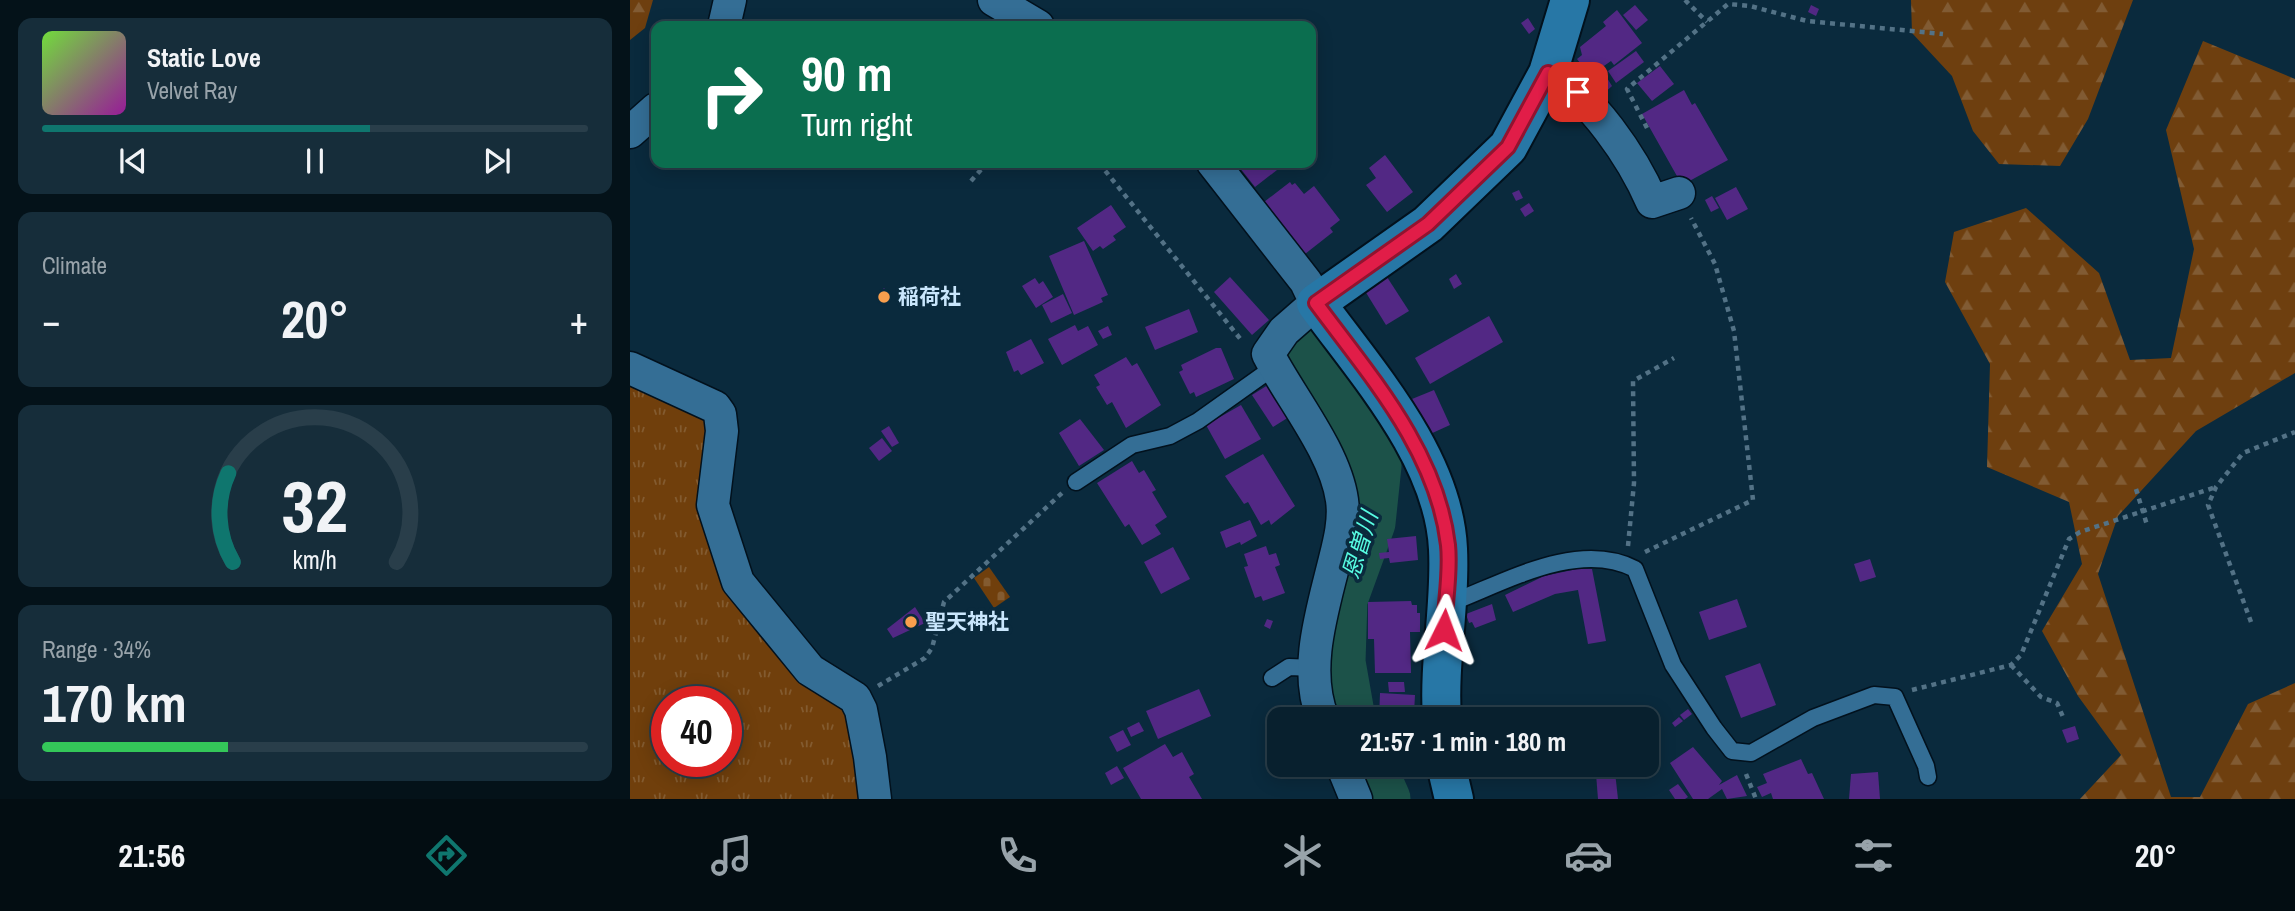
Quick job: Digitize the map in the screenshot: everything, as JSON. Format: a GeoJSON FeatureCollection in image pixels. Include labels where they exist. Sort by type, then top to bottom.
{"type":"FeatureCollection","features":[{"type":"Feature","properties":{"kind":"street"},"geometry":{"type":"LineString","coordinates":[[725,21],[730,0]]}},
{"type":"Feature","properties":{"kind":"street"},"geometry":{"type":"LineString","coordinates":[[994,0],[1031,16]]}},
{"type":"Feature","properties":{"kind":"street"},"geometry":{"type":"LineString","coordinates":[[1318,707],[1314,668],[1319,624],[1342,531],[1342,500],[1331,464],[1271,360],[1284,331],[1316,303],[1428,224],[1508,147],[1548,73],[1570,0]]}},
{"type":"Feature","properties":{"kind":"street"},"geometry":{"type":"LineString","coordinates":[[1548,73],[1578,92],[1640,175],[1652,202],[1679,192]]}},
{"type":"Feature","properties":{"kind":"street"},"geometry":{"type":"LineString","coordinates":[[630,132],[651,113]]}},
{"type":"Feature","properties":{"kind":"street"},"geometry":{"type":"LineString","coordinates":[[1217,168],[1306,282],[1316,303],[1415,443],[1438,495],[1448,549],[1442,707]]}},
{"type":"Feature","properties":{"kind":"street"},"geometry":{"type":"LineString","coordinates":[[630,368],[715,407],[720,414],[722,431],[713,505],[738,582],[810,670],[855,698],[866,733],[874,799]]}},
{"type":"Feature","properties":{"kind":"street"},"geometry":{"type":"LineString","coordinates":[[1347,777],[1356,799]]}},
{"type":"Feature","properties":{"kind":"street"},"geometry":{"type":"LineString","coordinates":[[1449,777],[1454,799]]}},
{"type":"Feature","properties":{"kind":"lane"},"geometry":{"type":"LineString","coordinates":[[1076,482],[1132,445],[1170,436],[1198,421],[1271,360]]}},
{"type":"Feature","properties":{"kind":"lane"},"geometry":{"type":"LineString","coordinates":[[1445,605],[1561,562],[1625,561],[1635,569],[1674,665],[1732,751],[1751,753],[1813,718],[1874,695],[1895,697],[1926,766],[1928,777]]}},
{"type":"Feature","properties":{"kind":"lane"},"geometry":{"type":"LineString","coordinates":[[1272,678],[1289,667],[1314,668]]}},
{"type":"Feature","properties":{"kind":"path"},"geometry":{"type":"LineString","coordinates":[[1685,0],[1707,22]]}},
{"type":"Feature","properties":{"kind":"path"},"geometry":{"type":"LineString","coordinates":[[1650,135],[1627,89],[1728,4],[1750,6],[1807,22],[1943,34]]}},
{"type":"Feature","properties":{"kind":"path"},"geometry":{"type":"LineString","coordinates":[[971,181],[983,168]]}},
{"type":"Feature","properties":{"kind":"path"},"geometry":{"type":"LineString","coordinates":[[1103,168],[1243,341],[1271,360]]}},
{"type":"Feature","properties":{"kind":"path"},"geometry":{"type":"LineString","coordinates":[[1625,561],[1753,500],[1734,331],[1715,264],[1679,192]]}},
{"type":"Feature","properties":{"kind":"path"},"geometry":{"type":"LineString","coordinates":[[1625,561],[1634,482],[1633,381],[1674,358]]}},
{"type":"Feature","properties":{"kind":"path"},"geometry":{"type":"LineString","coordinates":[[2251,622],[2208,505],[2216,487],[2243,453],[2295,432]]}},
{"type":"Feature","properties":{"kind":"path"},"geometry":{"type":"LineString","coordinates":[[855,698],[925,659],[932,648],[944,602],[1076,482]]}},
{"type":"Feature","properties":{"kind":"path"},"geometry":{"type":"LineString","coordinates":[[1895,697],[1906,691],[2011,665],[2021,655],[2069,539],[2080,532],[2216,487]]}},
{"type":"Feature","properties":{"kind":"path"},"geometry":{"type":"LineString","coordinates":[[2136,489],[2147,525]]}},
{"type":"Feature","properties":{"kind":"path"},"geometry":{"type":"LineString","coordinates":[[2011,665],[2041,697],[2057,703],[2063,717]]}},
{"type":"Feature","properties":{"kind":"green space"},"geometry":{"type":"Polygon","coordinates":[[[630,0],[653,0],[645,28],[630,40],[630,0]]]}},
{"type":"Feature","properties":{"kind":"green space"},"geometry":{"type":"Polygon","coordinates":[[[1911,0],[2133,0],[2088,119],[2060,166],[1999,164],[1973,131],[1952,76],[1912,33],[1911,0]]]}},
{"type":"Feature","properties":{"kind":"green space"},"geometry":{"type":"Polygon","coordinates":[[[2203,41],[2295,79],[2295,373],[2196,431],[2118,516],[2098,574],[2171,797],[2200,797],[2248,704],[2295,683],[2295,799],[2080,799],[2121,755],[2078,696],[2042,631],[2082,564],[2069,502],[1987,467],[1990,364],[1945,282],[1954,232],[2026,208],[2099,273],[2130,360],[2171,358],[2194,249],[2166,130],[2203,41]]]}},
{"type":"Feature","properties":{"kind":"green space"},"geometry":{"type":"Polygon","coordinates":[[[630,375],[712,413],[707,516],[854,711],[865,799],[630,799],[630,375]]]}},
{"type":"Feature","properties":{"kind":"green space"},"geometry":{"type":"Polygon","coordinates":[[[989,567],[1010,597],[994,608],[974,578],[989,567]]]}},
{"type":"Feature","properties":{"kind":"building"},"geometry":{"type":"Polygon","coordinates":[[[1635,5],[1648,20],[1636,30],[1623,15],[1635,5]]]}},
{"type":"Feature","properties":{"kind":"building"},"geometry":{"type":"Polygon","coordinates":[[[1811,5],[1819,9],[1816,16],[1808,12],[1811,5]]]}},
{"type":"Feature","properties":{"kind":"building"},"geometry":{"type":"Polygon","coordinates":[[[1617,10],[1642,43],[1614,65],[1611,61],[1601,68],[1612,86],[1601,96],[1593,86],[1596,84],[1577,59],[1582,55],[1580,47],[1606,26],[1603,22],[1617,10]]]}},
{"type":"Feature","properties":{"kind":"building"},"geometry":{"type":"Polygon","coordinates":[[[1528,18],[1535,29],[1529,34],[1521,23],[1528,18]]]}},
{"type":"Feature","properties":{"kind":"building"},"geometry":{"type":"Polygon","coordinates":[[[1636,51],[1644,62],[1616,83],[1608,71],[1636,51]]]}},
{"type":"Feature","properties":{"kind":"building"},"geometry":{"type":"Polygon","coordinates":[[[1660,66],[1674,84],[1652,101],[1637,83],[1660,66]]]}},
{"type":"Feature","properties":{"kind":"building"},"geometry":{"type":"Polygon","coordinates":[[[1684,90],[1692,105],[1695,103],[1728,160],[1682,185],[1642,114],[1684,90]]]}},
{"type":"Feature","properties":{"kind":"building"},"geometry":{"type":"Polygon","coordinates":[[[1385,155],[1413,192],[1387,212],[1366,185],[1376,178],[1369,168],[1385,155]]]}},
{"type":"Feature","properties":{"kind":"building"},"geometry":{"type":"Polygon","coordinates":[[[1240,168],[1280,168],[1255,187],[1240,168]]]}},
{"type":"Feature","properties":{"kind":"building"},"geometry":{"type":"Polygon","coordinates":[[[1290,182],[1292,185],[1295,183],[1304,194],[1314,186],[1340,220],[1330,228],[1333,232],[1305,254],[1264,202],[1290,182]]]}},
{"type":"Feature","properties":{"kind":"building"},"geometry":{"type":"Polygon","coordinates":[[[1736,187],[1748,209],[1727,220],[1715,198],[1736,187]]]}},
{"type":"Feature","properties":{"kind":"building"},"geometry":{"type":"Polygon","coordinates":[[[1519,190],[1523,198],[1516,201],[1512,193],[1519,190]]]}},
{"type":"Feature","properties":{"kind":"building"},"geometry":{"type":"Polygon","coordinates":[[[1712,196],[1719,208],[1711,212],[1705,200],[1712,196]]]}},
{"type":"Feature","properties":{"kind":"building"},"geometry":{"type":"Polygon","coordinates":[[[1529,203],[1534,211],[1525,217],[1520,209],[1529,203]]]}},
{"type":"Feature","properties":{"kind":"building"},"geometry":{"type":"Polygon","coordinates":[[[1111,205],[1126,227],[1113,236],[1116,240],[1103,249],[1100,246],[1093,251],[1077,228],[1111,205]]]}},
{"type":"Feature","properties":{"kind":"building"},"geometry":{"type":"Polygon","coordinates":[[[1084,241],[1108,295],[1101,298],[1103,302],[1074,315],[1049,256],[1084,241]]]}},
{"type":"Feature","properties":{"kind":"building"},"geometry":{"type":"Polygon","coordinates":[[[1456,274],[1462,284],[1454,289],[1449,279],[1456,274]]]}},
{"type":"Feature","properties":{"kind":"building"},"geometry":{"type":"Polygon","coordinates":[[[1230,277],[1269,320],[1252,335],[1214,292],[1230,277]]]}},
{"type":"Feature","properties":{"kind":"building"},"geometry":{"type":"Polygon","coordinates":[[[1387,277],[1409,311],[1386,325],[1365,291],[1387,277]]]}},
{"type":"Feature","properties":{"kind":"building"},"geometry":{"type":"Polygon","coordinates":[[[1035,278],[1039,284],[1043,281],[1053,297],[1036,308],[1022,286],[1035,278]]]}},
{"type":"Feature","properties":{"kind":"building","name":"稲荷社"},"geometry":{"type":"Polygon","coordinates":[[[884,288],[890,294],[883,300],[878,294],[884,288]]]}},
{"type":"Feature","properties":{"kind":"building"},"geometry":{"type":"Polygon","coordinates":[[[1063,294],[1072,313],[1051,323],[1042,305],[1063,294]]]}},
{"type":"Feature","properties":{"kind":"building"},"geometry":{"type":"Polygon","coordinates":[[[1189,309],[1198,332],[1155,350],[1145,327],[1189,309]]]}},
{"type":"Feature","properties":{"kind":"building"},"geometry":{"type":"Polygon","coordinates":[[[1489,316],[1503,342],[1430,384],[1415,358],[1489,316]]]}},
{"type":"Feature","properties":{"kind":"building"},"geometry":{"type":"Polygon","coordinates":[[[1075,325],[1078,331],[1088,326],[1098,345],[1062,365],[1048,339],[1075,325]]]}},
{"type":"Feature","properties":{"kind":"building"},"geometry":{"type":"Polygon","coordinates":[[[1108,326],[1112,335],[1103,339],[1098,331],[1108,326]]]}},
{"type":"Feature","properties":{"kind":"building"},"geometry":{"type":"Polygon","coordinates":[[[1031,339],[1044,363],[1021,375],[1018,370],[1014,372],[1006,352],[1031,339]]]}},
{"type":"Feature","properties":{"kind":"building"},"geometry":{"type":"Polygon","coordinates":[[[1221,348],[1234,379],[1196,397],[1194,392],[1190,394],[1179,372],[1183,370],[1181,365],[1221,348]]]}},
{"type":"Feature","properties":{"kind":"building"},"geometry":{"type":"Polygon","coordinates":[[[1126,357],[1132,366],[1137,363],[1161,405],[1126,428],[1112,402],[1107,405],[1096,387],[1100,385],[1094,375],[1126,357]]]}},
{"type":"Feature","properties":{"kind":"building"},"geometry":{"type":"Polygon","coordinates":[[[1268,385],[1289,417],[1273,427],[1252,395],[1268,385]]]}},
{"type":"Feature","properties":{"kind":"building"},"geometry":{"type":"Polygon","coordinates":[[[1434,390],[1450,425],[1428,435],[1412,399],[1434,390]]]}},
{"type":"Feature","properties":{"kind":"building"},"geometry":{"type":"Polygon","coordinates":[[[1241,405],[1261,439],[1225,459],[1206,425],[1241,405]]]}},
{"type":"Feature","properties":{"kind":"building"},"geometry":{"type":"Polygon","coordinates":[[[1080,419],[1104,450],[1079,466],[1059,433],[1080,419]]]}},
{"type":"Feature","properties":{"kind":"building"},"geometry":{"type":"Polygon","coordinates":[[[889,426],[899,443],[892,447],[881,431],[889,426]]]}},
{"type":"Feature","properties":{"kind":"building"},"geometry":{"type":"Polygon","coordinates":[[[882,438],[892,451],[879,461],[869,448],[882,438]]]}},
{"type":"Feature","properties":{"kind":"building"},"geometry":{"type":"Polygon","coordinates":[[[1263,454],[1295,506],[1271,525],[1269,520],[1261,525],[1248,502],[1244,504],[1225,476],[1263,454]]]}},
{"type":"Feature","properties":{"kind":"building"},"geometry":{"type":"Polygon","coordinates":[[[1132,461],[1139,473],[1144,470],[1156,490],[1152,492],[1167,517],[1155,525],[1161,534],[1142,545],[1129,524],[1125,527],[1097,483],[1132,461]]]}},
{"type":"Feature","properties":{"kind":"building"},"geometry":{"type":"Polygon","coordinates":[[[1250,520],[1257,536],[1241,545],[1240,542],[1226,548],[1220,532],[1250,520]]]}},
{"type":"Feature","properties":{"kind":"building"},"geometry":{"type":"Polygon","coordinates":[[[1416,536],[1418,560],[1390,563],[1389,558],[1380,559],[1379,553],[1389,552],[1387,539],[1416,536]]]}},
{"type":"Feature","properties":{"kind":"building"},"geometry":{"type":"Polygon","coordinates":[[[1266,546],[1269,555],[1276,553],[1280,565],[1275,567],[1285,593],[1263,601],[1261,596],[1255,598],[1244,567],[1248,566],[1244,554],[1266,546]]]}},
{"type":"Feature","properties":{"kind":"building"},"geometry":{"type":"Polygon","coordinates":[[[1173,547],[1190,579],[1161,594],[1144,562],[1173,547]]]}},
{"type":"Feature","properties":{"kind":"building"},"geometry":{"type":"Polygon","coordinates":[[[1870,559],[1876,577],[1860,582],[1854,564],[1870,559]]]}},
{"type":"Feature","properties":{"kind":"building"},"geometry":{"type":"Polygon","coordinates":[[[1577,569],[1592,569],[1606,641],[1588,644],[1578,590],[1555,594],[1513,612],[1505,595],[1544,576],[1577,569]]]}},
{"type":"Feature","properties":{"kind":"building"},"geometry":{"type":"Polygon","coordinates":[[[1737,599],[1747,627],[1709,640],[1699,612],[1737,599]]]}},
{"type":"Feature","properties":{"kind":"building"},"geometry":{"type":"Polygon","coordinates":[[[1411,601],[1412,605],[1417,605],[1417,613],[1420,613],[1420,632],[1410,632],[1411,673],[1375,673],[1374,639],[1368,639],[1368,602],[1411,601]]]}},
{"type":"Feature","properties":{"kind":"building"},"geometry":{"type":"Polygon","coordinates":[[[1492,604],[1496,620],[1475,628],[1472,622],[1469,623],[1466,614],[1492,604]]]}},
{"type":"Feature","properties":{"kind":"building","name":"聖天神社"},"geometry":{"type":"Polygon","coordinates":[[[915,607],[925,623],[893,638],[887,629],[915,607]]]}},
{"type":"Feature","properties":{"kind":"building"},"geometry":{"type":"Polygon","coordinates":[[[1267,619],[1273,621],[1270,629],[1264,626],[1267,619]]]}},
{"type":"Feature","properties":{"kind":"building"},"geometry":{"type":"Polygon","coordinates":[[[1760,663],[1776,705],[1741,718],[1725,676],[1760,663]]]}},
{"type":"Feature","properties":{"kind":"building"},"geometry":{"type":"Polygon","coordinates":[[[1388,682],[1404,682],[1405,692],[1389,692],[1388,682]]]}},
{"type":"Feature","properties":{"kind":"building"},"geometry":{"type":"Polygon","coordinates":[[[1199,689],[1211,716],[1158,739],[1146,711],[1199,689]]]}},
{"type":"Feature","properties":{"kind":"building"},"geometry":{"type":"Polygon","coordinates":[[[1380,693],[1415,695],[1414,707],[1379,707],[1380,693]]]}},
{"type":"Feature","properties":{"kind":"building"},"geometry":{"type":"Polygon","coordinates":[[[1688,709],[1692,714],[1684,720],[1680,715],[1688,709]]]}},
{"type":"Feature","properties":{"kind":"building"},"geometry":{"type":"Polygon","coordinates":[[[1679,717],[1683,721],[1675,727],[1672,723],[1679,717]]]}},
{"type":"Feature","properties":{"kind":"building"},"geometry":{"type":"Polygon","coordinates":[[[1139,722],[1144,731],[1131,737],[1127,728],[1139,722]]]}},
{"type":"Feature","properties":{"kind":"building"},"geometry":{"type":"Polygon","coordinates":[[[2075,726],[2079,739],[2067,743],[2062,730],[2075,726]]]}},
{"type":"Feature","properties":{"kind":"building"},"geometry":{"type":"Polygon","coordinates":[[[1123,730],[1131,745],[1117,752],[1109,737],[1123,730]]]}},
{"type":"Feature","properties":{"kind":"building"},"geometry":{"type":"Polygon","coordinates":[[[1165,744],[1173,757],[1182,752],[1194,774],[1189,777],[1202,799],[1141,799],[1123,768],[1165,744]]]}},
{"type":"Feature","properties":{"kind":"building"},"geometry":{"type":"Polygon","coordinates":[[[1693,747],[1722,781],[1719,785],[1737,775],[1747,796],[1727,799],[1722,789],[1708,799],[1693,799],[1670,763],[1693,747]]]}},
{"type":"Feature","properties":{"kind":"building"},"geometry":{"type":"Polygon","coordinates":[[[1801,759],[1808,774],[1812,773],[1824,799],[1773,799],[1771,793],[1762,797],[1757,787],[1767,783],[1763,774],[1801,759]]]}},
{"type":"Feature","properties":{"kind":"building"},"geometry":{"type":"Polygon","coordinates":[[[1117,766],[1124,778],[1111,785],[1105,773],[1117,766]]]}},
{"type":"Feature","properties":{"kind":"building"},"geometry":{"type":"Polygon","coordinates":[[[1878,772],[1880,799],[1849,799],[1851,774],[1878,772]]]}},
{"type":"Feature","properties":{"kind":"building"},"geometry":{"type":"Polygon","coordinates":[[[1596,777],[1616,777],[1618,799],[1598,799],[1596,777]]]}},
{"type":"Feature","properties":{"kind":"building"},"geometry":{"type":"Polygon","coordinates":[[[1678,784],[1688,797],[1685,799],[1675,799],[1669,790],[1678,784]]]}},
{"type":"Feature","properties":{"kind":"waterway","name":"恩曽川"},"geometry":{"type":"LineString","coordinates":[[1303,348],[1377,466],[1371,523],[1343,600],[1341,662],[1349,707]]}},
{"type":"Feature","properties":{"kind":"waterway","name":"恩曽川"},"geometry":{"type":"LineString","coordinates":[[1376,777],[1386,799]]}},
{"type":"Feature","properties":{"kind":"place","name":"稲荷社"},"geometry":{"type":"Point","coordinates":[884,297]}},
{"type":"Feature","properties":{"kind":"place","name":"聖天神社"},"geometry":{"type":"Point","coordinates":[911,622]}},
{"type":"Feature","properties":{"kind":"route"},"geometry":{"type":"LineString","coordinates":[[1444,630],[1448,549],[1438,495],[1415,443],[1316,303],[1428,224],[1508,147],[1548,73],[1578,92]]}}]}
